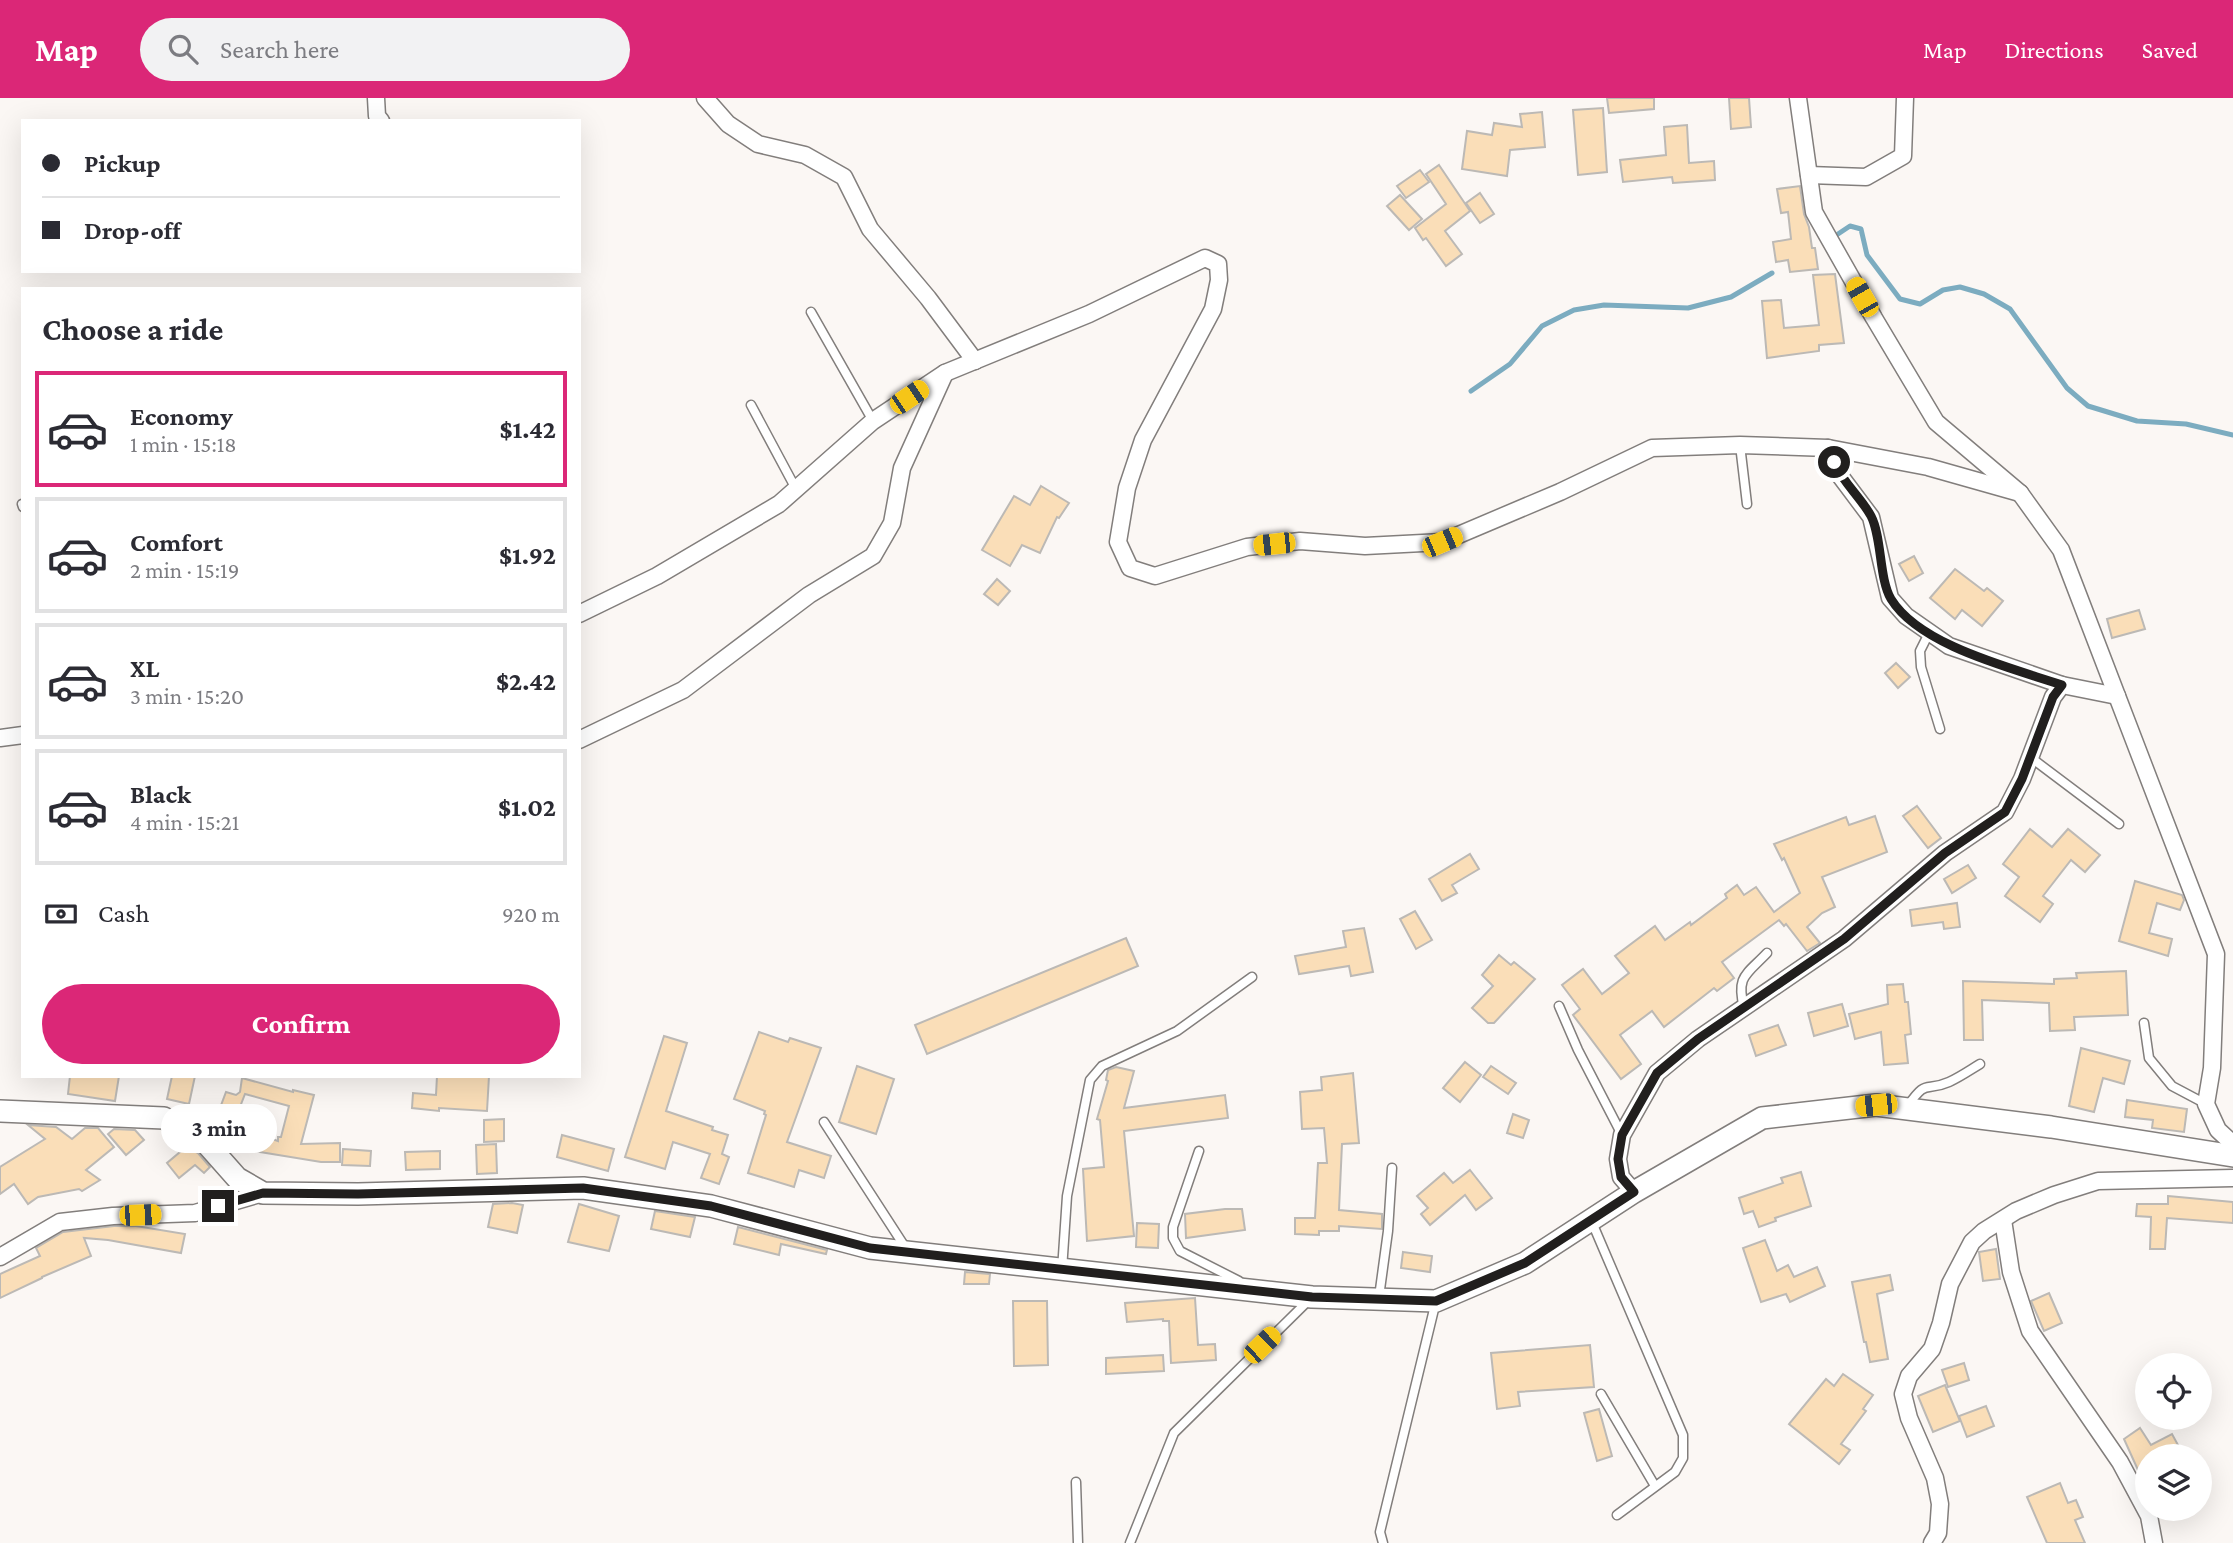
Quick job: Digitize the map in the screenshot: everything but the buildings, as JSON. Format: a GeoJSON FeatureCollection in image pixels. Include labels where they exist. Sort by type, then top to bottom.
{"type":"FeatureCollection","features":[{"type":"Feature","properties":{"kind":"street"},"geometry":{"type":"LineString","coordinates":[[376,98],[379,119]]}},
{"type":"Feature","properties":{"kind":"street"},"geometry":{"type":"LineString","coordinates":[[705,98],[728,124],[758,144],[805,155],[844,177],[870,229],[928,298],[975,360]]}},
{"type":"Feature","properties":{"kind":"street"},"geometry":{"type":"LineString","coordinates":[[1798,98],[1814,212],[1936,422],[2020,493],[2061,550],[2216,954],[2212,1068],[2206,1104],[2218,1130],[2233,1144]]}},
{"type":"Feature","properties":{"kind":"street"},"geometry":{"type":"LineString","coordinates":[[1809,176],[1866,177],[1903,156],[1905,98]]}},
{"type":"Feature","properties":{"kind":"street"},"geometry":{"type":"LineString","coordinates":[[581,613],[657,576],[779,504],[873,421],[945,373],[1089,314],[1205,258],[1218,264],[1219,280],[1213,309],[1143,440],[1127,488],[1121,517],[1118,542],[1130,568],[1155,576],[1247,547],[1300,541],[1365,546],[1442,542],[1560,492],[1652,448],[1828,448],[1928,467],[2020,493]]}},
{"type":"Feature","properties":{"kind":"street"},"geometry":{"type":"LineString","coordinates":[[581,739],[683,690],[809,595],[873,556],[892,523],[902,468],[945,373]]}},
{"type":"Feature","properties":{"kind":"street"},"geometry":{"type":"LineString","coordinates":[[1828,448],[1841,477],[1871,517],[1890,598],[1906,616],[1949,646],[2062,685],[2117,696]]}},
{"type":"Feature","properties":{"kind":"street"},"geometry":{"type":"LineString","coordinates":[[1634,1192],[1621,1177],[1618,1159],[1622,1135],[1657,1073],[1698,1039],[1844,939],[1945,853],[2005,812],[2053,697],[2062,685]]}},
{"type":"Feature","properties":{"kind":"street"},"geometry":{"type":"LineString","coordinates":[[0,738],[21,735]]}},
{"type":"Feature","properties":{"kind":"street"},"geometry":{"type":"LineString","coordinates":[[0,1257],[60,1222],[113,1216],[195,1213],[263,1193],[358,1194],[583,1188],[711,1206],[870,1248],[1312,1297],[1436,1301],[1525,1263],[1634,1192],[1762,1118],[1876,1105],[2050,1127],[2233,1156]]}},
{"type":"Feature","properties":{"kind":"street"},"geometry":{"type":"LineString","coordinates":[[0,1111],[164,1118],[206,1143],[237,1178],[263,1193]]}},
{"type":"Feature","properties":{"kind":"street"},"geometry":{"type":"LineString","coordinates":[[1932,1543],[1938,1533],[1940,1504],[1935,1478],[1909,1418],[1903,1394],[1909,1376],[1932,1349],[1950,1284],[1972,1242],[2016,1211],[2098,1181],[2233,1178]]}},
{"type":"Feature","properties":{"kind":"street"},"geometry":{"type":"LineString","coordinates":[[2003,1220],[2011,1272],[2030,1331],[2120,1462],[2149,1516],[2154,1543]]}},
{"type":"Feature","properties":{"kind":"lane"},"geometry":{"type":"LineString","coordinates":[[811,312],[873,421]]}},
{"type":"Feature","properties":{"kind":"lane"},"geometry":{"type":"LineString","coordinates":[[751,405],[796,489]]}},
{"type":"Feature","properties":{"kind":"lane"},"geometry":{"type":"LineString","coordinates":[[1740,446],[1747,504]]}},
{"type":"Feature","properties":{"kind":"lane"},"geometry":{"type":"LineString","coordinates":[[1929,633],[1920,651],[1921,667],[1940,729]]}},
{"type":"Feature","properties":{"kind":"lane"},"geometry":{"type":"LineString","coordinates":[[2030,757],[2119,824]]}},
{"type":"Feature","properties":{"kind":"lane"},"geometry":{"type":"LineString","coordinates":[[1744,1008],[1739,988],[1742,979],[1767,953]]}},
{"type":"Feature","properties":{"kind":"lane"},"geometry":{"type":"LineString","coordinates":[[1062,1270],[1068,1196],[1090,1080],[1102,1066],[1177,1031],[1252,977]]}},
{"type":"Feature","properties":{"kind":"lane"},"geometry":{"type":"LineString","coordinates":[[1559,1006],[1622,1135]]}},
{"type":"Feature","properties":{"kind":"lane"},"geometry":{"type":"LineString","coordinates":[[2144,1023],[2149,1058],[2172,1087],[2206,1104]]}},
{"type":"Feature","properties":{"kind":"lane"},"geometry":{"type":"LineString","coordinates":[[1906,1109],[1919,1090],[1927,1086],[1947,1084],[1980,1065]]}},
{"type":"Feature","properties":{"kind":"lane"},"geometry":{"type":"LineString","coordinates":[[824,1122],[909,1253]]}},
{"type":"Feature","properties":{"kind":"lane"},"geometry":{"type":"LineString","coordinates":[[1199,1151],[1173,1227],[1174,1238],[1180,1251],[1257,1290]]}},
{"type":"Feature","properties":{"kind":"lane"},"geometry":{"type":"LineString","coordinates":[[1378,1300],[1388,1231],[1392,1168]]}},
{"type":"Feature","properties":{"kind":"lane"},"geometry":{"type":"LineString","coordinates":[[1591,1220],[1684,1435],[1683,1458],[1675,1472],[1616,1515]]}},
{"type":"Feature","properties":{"kind":"lane"},"geometry":{"type":"LineString","coordinates":[[1130,1543],[1174,1433],[1312,1297]]}},
{"type":"Feature","properties":{"kind":"lane"},"geometry":{"type":"LineString","coordinates":[[1383,1543],[1380,1532],[1436,1301]]}},
{"type":"Feature","properties":{"kind":"lane"},"geometry":{"type":"LineString","coordinates":[[1601,1394],[1655,1486]]}},
{"type":"Feature","properties":{"kind":"lane"},"geometry":{"type":"LineString","coordinates":[[1076,1482],[1078,1543]]}},
{"type":"Feature","properties":{"kind":"waterway"},"geometry":{"type":"LineString","coordinates":[[1838,234],[1850,226],[1861,229],[1867,255],[1900,299],[1920,304],[1943,290],[1960,287],[1984,294],[2010,309],[2067,388],[2088,406],[2137,421],[2186,424],[2233,435]]}},
{"type":"Feature","properties":{"kind":"waterway"},"geometry":{"type":"LineString","coordinates":[[1471,391],[1510,364],[1542,326],[1574,310],[1604,305],[1688,308],[1731,297],[1772,273]]}},
{"type":"Feature","properties":{"kind":"route"},"geometry":{"type":"LineString","coordinates":[[218,1206],[263,1193],[358,1194],[583,1188],[711,1206],[870,1248],[1312,1297],[1436,1301],[1525,1263],[1634,1192],[1621,1177],[1618,1159],[1622,1135],[1657,1073],[1698,1039],[1844,939],[1945,853],[2005,812],[2022,779],[2053,697],[2062,685],[1949,646],[1906,616],[1890,598],[1871,517],[1841,477],[1834,462]]}}]}
